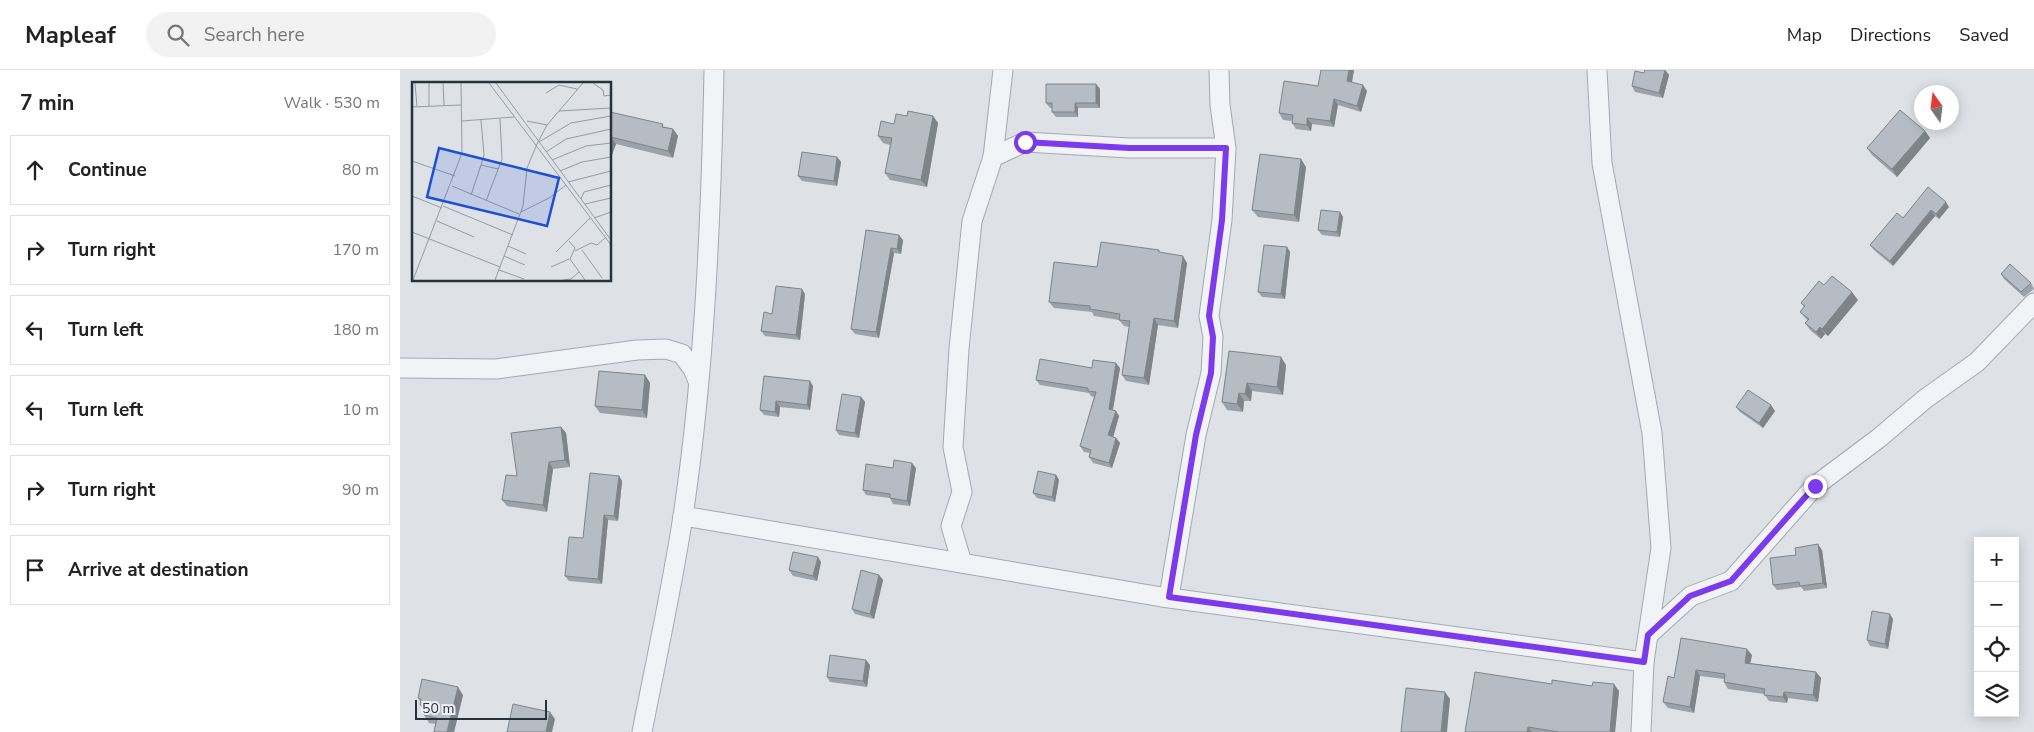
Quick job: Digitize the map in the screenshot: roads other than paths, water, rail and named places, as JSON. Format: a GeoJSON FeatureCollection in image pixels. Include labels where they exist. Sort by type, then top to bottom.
{"type":"FeatureCollection","features":[{"type":"Feature","properties":{"kind":"street"},"geometry":{"type":"LineString","coordinates":[[642,732],[683,516],[698,381],[711,207],[714,70]]}},
{"type":"Feature","properties":{"kind":"street"},"geometry":{"type":"LineString","coordinates":[[962,563],[951,526],[962,492],[953,447],[959,349],[972,221],[992,157],[1003,70]]}},
{"type":"Feature","properties":{"kind":"street"},"geometry":{"type":"LineString","coordinates":[[1169,597],[1196,435],[1211,373],[1213,337],[1209,316],[1222,220],[1226,148],[1220,105],[1219,70]]}},
{"type":"Feature","properties":{"kind":"street"},"geometry":{"type":"LineString","coordinates":[[1598,70],[1602,163],[1652,433],[1661,548],[1644,662],[1641,732]]}},
{"type":"Feature","properties":{"kind":"street"},"geometry":{"type":"LineString","coordinates":[[992,157],[1025,142],[1129,148],[1226,148]]}},
{"type":"Feature","properties":{"kind":"street"},"geometry":{"type":"LineString","coordinates":[[1648,635],[1690,596],[1731,581],[1815,486],[1880,438],[1925,399],[1977,362],[2034,303]]}},
{"type":"Feature","properties":{"kind":"street"},"geometry":{"type":"LineString","coordinates":[[400,368],[496,368],[637,350],[666,349],[682,354],[693,369],[698,381]]}},
{"type":"Feature","properties":{"kind":"street"},"geometry":{"type":"LineString","coordinates":[[683,516],[1169,597],[1644,662]]}}]}
